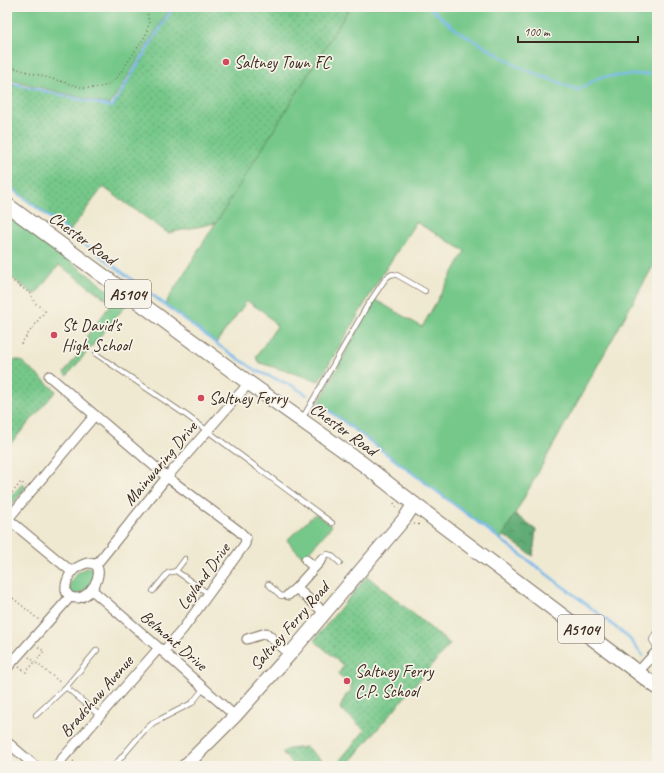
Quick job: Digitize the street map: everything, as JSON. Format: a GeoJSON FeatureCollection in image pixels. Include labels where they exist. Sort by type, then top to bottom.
{"type":"FeatureCollection","features":[{"type":"Feature","properties":{"kind":"main road","name":"Chester Road"},"geometry":{"type":"LineString","coordinates":[[7,205],[249,383],[363,464],[657,687]]}},
{"type":"Feature","properties":{"kind":"main road","name":"Saltney Ferry Road"},"geometry":{"type":"LineString","coordinates":[[185,766],[235,716],[290,654],[405,518],[414,504]]}},
{"type":"Feature","properties":{"kind":"street"},"geometry":{"type":"LineString","coordinates":[[49,376],[167,477]]}},
{"type":"Feature","properties":{"kind":"street","name":"Mainwaring Drive"},"geometry":{"type":"LineString","coordinates":[[96,565],[167,477],[249,383]]}},
{"type":"Feature","properties":{"kind":"street"},"geometry":{"type":"LineString","coordinates":[[72,572],[7,520],[95,415]]}},
{"type":"Feature","properties":{"kind":"street","name":"Leyland Drive"},"geometry":{"type":"LineString","coordinates":[[161,650],[183,629],[245,544],[246,538],[239,531],[167,477]]}},
{"type":"Feature","properties":{"kind":"street"},"geometry":{"type":"LineString","coordinates":[[288,596],[322,559]]}},
{"type":"Feature","properties":{"kind":"street"},"geometry":{"type":"LineString","coordinates":[[306,560],[314,567]]}},
{"type":"Feature","properties":{"kind":"street"},"geometry":{"type":"LineString","coordinates":[[87,563],[96,565],[98,570],[97,581],[92,590],[82,597],[70,597],[66,593],[65,588],[72,572],[87,563]]}},
{"type":"Feature","properties":{"kind":"street"},"geometry":{"type":"LineString","coordinates":[[296,588],[324,613]]}},
{"type":"Feature","properties":{"kind":"street","name":"Belmont Drive"},"geometry":{"type":"LineString","coordinates":[[92,590],[235,716]]}},
{"type":"Feature","properties":{"kind":"street"},"geometry":{"type":"LineString","coordinates":[[10,665],[70,597]]}},
{"type":"Feature","properties":{"kind":"street"},"geometry":{"type":"LineString","coordinates":[[247,639],[266,633],[290,654]]}},
{"type":"Feature","properties":{"kind":"street","name":"Bradshaw Avenue"},"geometry":{"type":"LineString","coordinates":[[56,766],[161,650]]}},
{"type":"Feature","properties":{"kind":"street"},"geometry":{"type":"LineString","coordinates":[[638,672],[657,651]]}},
{"type":"Feature","properties":{"kind":"street"},"geometry":{"type":"LineString","coordinates":[[7,742],[36,766]]}},
{"type":"Feature","properties":{"kind":"lane"},"geometry":{"type":"LineString","coordinates":[[302,421],[367,306],[386,278],[392,274],[397,275],[425,291]]}},
{"type":"Feature","properties":{"kind":"lane"},"geometry":{"type":"LineString","coordinates":[[96,354],[208,430],[332,523]]}},
{"type":"Feature","properties":{"kind":"lane"},"geometry":{"type":"LineString","coordinates":[[322,559],[327,554],[331,555],[340,563]]}},
{"type":"Feature","properties":{"kind":"lane"},"geometry":{"type":"LineString","coordinates":[[153,591],[168,573],[176,571],[185,560]]}},
{"type":"Feature","properties":{"kind":"lane"},"geometry":{"type":"LineString","coordinates":[[176,571],[209,594]]}},
{"type":"Feature","properties":{"kind":"lane"},"geometry":{"type":"LineString","coordinates":[[268,584],[281,596],[288,596]]}},
{"type":"Feature","properties":{"kind":"lane"},"geometry":{"type":"LineString","coordinates":[[657,631],[652,640],[657,648]]}},
{"type":"Feature","properties":{"kind":"lane"},"geometry":{"type":"LineString","coordinates":[[36,715],[66,687],[97,650]]}},
{"type":"Feature","properties":{"kind":"lane"},"geometry":{"type":"LineString","coordinates":[[66,687],[100,716]]}},
{"type":"Feature","properties":{"kind":"lane"},"geometry":{"type":"LineString","coordinates":[[114,766],[152,723],[192,703],[204,688]]}},
{"type":"Feature","properties":{"kind":"path"},"geometry":{"type":"LineString","coordinates":[[7,66],[84,88],[95,88],[108,85],[117,78],[146,35],[149,23],[147,10],[145,7]]}},
{"type":"Feature","properties":{"kind":"path"},"geometry":{"type":"LineString","coordinates":[[7,277],[31,294],[34,302],[45,311],[20,345],[19,344]]}},
{"type":"Feature","properties":{"kind":"path"},"geometry":{"type":"LineString","coordinates":[[7,499],[21,482],[32,491]]}},
{"type":"Feature","properties":{"kind":"path"},"geometry":{"type":"LineString","coordinates":[[7,593],[45,625]]}},
{"type":"Feature","properties":{"kind":"path"},"geometry":{"type":"LineString","coordinates":[[10,665],[26,672],[44,652],[31,641]]}},
{"type":"Feature","properties":{"kind":"path"},"geometry":{"type":"LineString","coordinates":[[35,662],[66,687]]}},
{"type":"Feature","properties":{"kind":"green space"},"geometry":{"type":"Polygon","coordinates":[[[7,7],[171,7],[110,105],[7,79],[7,7]]]}},
{"type":"Feature","properties":{"kind":"green space"},"geometry":{"type":"Polygon","coordinates":[[[173,7],[350,7],[216,223],[168,233],[103,187],[69,232],[7,185],[7,82],[112,107],[173,7]]]}},
{"type":"Feature","properties":{"kind":"green space"},"geometry":{"type":"Polygon","coordinates":[[[350,7],[657,7],[657,259],[501,539],[319,403],[374,299],[422,327],[465,251],[416,222],[380,278],[319,381],[260,363],[256,357],[277,326],[264,312],[247,301],[216,343],[165,304],[350,7]]]}},
{"type":"Feature","properties":{"kind":"green space"},"geometry":{"type":"Polygon","coordinates":[[[7,214],[127,304],[67,376],[64,373],[89,340],[86,337],[112,303],[59,265],[35,295],[7,274],[7,214]]]}},
{"type":"Feature","properties":{"kind":"green space"},"geometry":{"type":"Polygon","coordinates":[[[7,356],[13,360],[20,360],[56,391],[7,448],[7,356]]]}},
{"type":"Feature","properties":{"kind":"green space"},"geometry":{"type":"Polygon","coordinates":[[[22,484],[26,487],[7,511],[7,501],[22,484]]]}},
{"type":"Feature","properties":{"kind":"green space"},"geometry":{"type":"Polygon","coordinates":[[[315,514],[332,526],[304,557],[296,551],[287,540],[315,514]]]}},
{"type":"Feature","properties":{"kind":"green space"},"geometry":{"type":"Polygon","coordinates":[[[515,514],[536,530],[533,556],[503,535],[515,514]]]}},
{"type":"Feature","properties":{"kind":"green space"},"geometry":{"type":"Polygon","coordinates":[[[90,567],[93,569],[95,575],[88,589],[76,595],[70,592],[71,581],[75,575],[83,569],[90,567]]]}},
{"type":"Feature","properties":{"kind":"green space"},"geometry":{"type":"Polygon","coordinates":[[[367,576],[450,644],[346,766],[335,766],[365,730],[340,708],[346,695],[351,691],[351,684],[338,674],[344,666],[314,640],[367,576]]]}},
{"type":"Feature","properties":{"kind":"green space"},"geometry":{"type":"Polygon","coordinates":[[[306,747],[328,766],[295,766],[282,753],[288,749],[306,747]]]}},
{"type":"Feature","properties":{"kind":"waterway"},"geometry":{"type":"LineString","coordinates":[[7,82],[112,107],[173,7]]}},
{"type":"Feature","properties":{"kind":"waterway"},"geometry":{"type":"LineString","coordinates":[[429,7],[458,31],[521,68],[578,90],[600,77],[657,73]]}},
{"type":"Feature","properties":{"kind":"waterway"},"geometry":{"type":"LineString","coordinates":[[7,185],[221,347],[257,371],[293,386],[307,395]]}},
{"type":"Feature","properties":{"kind":"waterway"},"geometry":{"type":"LineString","coordinates":[[319,403],[594,610],[629,638],[643,656]]}},
{"type":"Feature","properties":{"kind":"place","name":"Saltney Town FC"},"geometry":{"type":"Point","coordinates":[226,62]}},
{"type":"Feature","properties":{"kind":"place","name":"St David's High School"},"geometry":{"type":"Point","coordinates":[54,335]}},
{"type":"Feature","properties":{"kind":"place","name":"Saltney Ferry"},"geometry":{"type":"Point","coordinates":[201,398]}},
{"type":"Feature","properties":{"kind":"place","name":"Saltney Ferry C.P. School"},"geometry":{"type":"Point","coordinates":[347,681]}}]}
